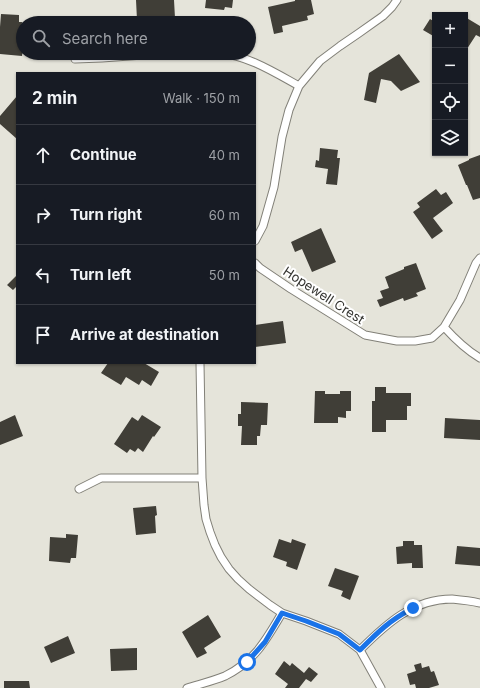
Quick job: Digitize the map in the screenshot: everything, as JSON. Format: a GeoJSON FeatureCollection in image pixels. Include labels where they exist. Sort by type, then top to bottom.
{"type":"FeatureCollection","features":[{"type":"Feature","properties":{"kind":"street"},"geometry":{"type":"LineString","coordinates":[[256,239],[263,226],[274,187],[282,137],[289,110],[299,86],[320,61],[383,16],[397,0]]}},
{"type":"Feature","properties":{"kind":"street"},"geometry":{"type":"LineString","coordinates":[[248,60],[299,86]]}},
{"type":"Feature","properties":{"kind":"street","name":"Hopewell Crest"},"geometry":{"type":"LineString","coordinates":[[256,264],[291,289],[365,336],[396,341],[414,341],[432,338],[444,327],[460,300],[476,263],[480,258]]}},
{"type":"Feature","properties":{"kind":"street"},"geometry":{"type":"LineString","coordinates":[[444,327],[472,354],[480,358]]}},
{"type":"Feature","properties":{"kind":"street"},"geometry":{"type":"LineString","coordinates":[[200,364],[202,478],[206,519],[221,557],[229,569],[249,589],[270,605],[282,613],[339,634],[360,650],[373,671],[381,688]]}},
{"type":"Feature","properties":{"kind":"street"},"geometry":{"type":"LineString","coordinates":[[79,489],[101,478],[202,478]]}},
{"type":"Feature","properties":{"kind":"street"},"geometry":{"type":"LineString","coordinates":[[360,650],[378,632],[400,615],[426,603],[439,600],[480,603]]}},
{"type":"Feature","properties":{"kind":"street"},"geometry":{"type":"LineString","coordinates":[[187,688],[225,676],[247,662],[265,642],[282,613]]}},
{"type":"Feature","properties":{"kind":"building"},"geometry":{"type":"Polygon","coordinates":[[[136,0],[174,0],[175,16],[137,16],[136,0]]]}},
{"type":"Feature","properties":{"kind":"building"},"geometry":{"type":"Polygon","coordinates":[[[206,0],[233,0],[232,8],[225,7],[224,10],[205,8],[206,0]]]}},
{"type":"Feature","properties":{"kind":"building"},"geometry":{"type":"Polygon","coordinates":[[[295,0],[311,0],[314,14],[307,16],[308,20],[282,26],[283,32],[274,34],[268,7],[295,0]]]}},
{"type":"Feature","properties":{"kind":"building"},"geometry":{"type":"Polygon","coordinates":[[[1,14],[19,15],[16,16],[16,55],[0,54],[1,14]]]}},
{"type":"Feature","properties":{"kind":"building"},"geometry":{"type":"Polygon","coordinates":[[[430,19],[432,20],[432,35],[423,30],[430,19]]]}},
{"type":"Feature","properties":{"kind":"building"},"geometry":{"type":"Polygon","coordinates":[[[468,19],[480,26],[480,37],[476,35],[468,47],[468,19]]]}},
{"type":"Feature","properties":{"kind":"building"},"geometry":{"type":"Polygon","coordinates":[[[399,54],[420,82],[401,91],[391,81],[381,79],[376,103],[364,100],[369,73],[399,54]]]}},
{"type":"Feature","properties":{"kind":"building"},"geometry":{"type":"Polygon","coordinates":[[[16,97],[16,138],[0,124],[0,116],[16,97]]]}},
{"type":"Feature","properties":{"kind":"building"},"geometry":{"type":"Polygon","coordinates":[[[320,148],[338,150],[337,158],[340,158],[337,185],[326,184],[328,169],[315,167],[316,160],[319,161],[320,148]]]}},
{"type":"Feature","properties":{"kind":"building"},"geometry":{"type":"Polygon","coordinates":[[[480,155],[480,198],[473,200],[458,165],[480,155]]]}},
{"type":"Feature","properties":{"kind":"building"},"geometry":{"type":"Polygon","coordinates":[[[436,189],[441,195],[446,192],[453,203],[433,218],[443,231],[432,239],[413,212],[420,207],[417,203],[436,189]]]}},
{"type":"Feature","properties":{"kind":"building"},"geometry":{"type":"Polygon","coordinates":[[[321,228],[336,262],[312,272],[302,249],[295,252],[291,242],[321,228]]]}},
{"type":"Feature","properties":{"kind":"building"},"geometry":{"type":"Polygon","coordinates":[[[416,263],[426,289],[416,293],[418,296],[404,301],[403,298],[380,307],[377,300],[383,298],[380,291],[389,288],[385,277],[404,269],[404,267],[416,263]]]}},
{"type":"Feature","properties":{"kind":"building"},"geometry":{"type":"Polygon","coordinates":[[[16,276],[16,287],[13,290],[7,285],[16,276]]]}},
{"type":"Feature","properties":{"kind":"building"},"geometry":{"type":"Polygon","coordinates":[[[283,321],[286,343],[256,347],[256,325],[283,321]]]}},
{"type":"Feature","properties":{"kind":"building"},"geometry":{"type":"Polygon","coordinates":[[[107,364],[146,364],[159,372],[151,386],[142,380],[139,385],[126,377],[121,385],[101,373],[107,364]]]}},
{"type":"Feature","properties":{"kind":"building"},"geometry":{"type":"Polygon","coordinates":[[[375,387],[386,387],[386,393],[411,393],[411,406],[407,406],[407,420],[386,420],[386,432],[372,432],[372,401],[375,401],[375,387]]]}},
{"type":"Feature","properties":{"kind":"building"},"geometry":{"type":"Polygon","coordinates":[[[315,391],[325,391],[325,394],[340,394],[340,391],[351,391],[351,411],[346,411],[346,418],[338,417],[338,423],[314,423],[315,391]]]}},
{"type":"Feature","properties":{"kind":"building"},"geometry":{"type":"Polygon","coordinates":[[[241,402],[268,403],[267,425],[261,425],[260,436],[257,436],[257,445],[241,445],[242,426],[238,426],[238,414],[241,414],[241,402]]]}},
{"type":"Feature","properties":{"kind":"building"},"geometry":{"type":"Polygon","coordinates":[[[15,415],[23,436],[0,445],[0,422],[15,415]]]}},
{"type":"Feature","properties":{"kind":"building"},"geometry":{"type":"Polygon","coordinates":[[[142,415],[161,427],[154,437],[153,436],[143,452],[138,448],[135,452],[130,449],[127,453],[114,444],[132,417],[138,421],[142,415]]]}},
{"type":"Feature","properties":{"kind":"building"},"geometry":{"type":"Polygon","coordinates":[[[445,418],[480,420],[480,440],[444,438],[445,418]]]}},
{"type":"Feature","properties":{"kind":"building"},"geometry":{"type":"Polygon","coordinates":[[[156,506],[156,533],[136,535],[133,508],[156,506]]]}},
{"type":"Feature","properties":{"kind":"building"},"geometry":{"type":"Polygon","coordinates":[[[66,534],[78,535],[76,558],[71,558],[70,563],[49,561],[50,537],[66,538],[66,534]]]}},
{"type":"Feature","properties":{"kind":"building"},"geometry":{"type":"Polygon","coordinates":[[[279,539],[291,543],[292,539],[306,544],[297,570],[286,566],[287,562],[273,557],[279,539]]]}},
{"type":"Feature","properties":{"kind":"building"},"geometry":{"type":"Polygon","coordinates":[[[403,541],[414,541],[414,545],[422,545],[423,568],[412,568],[412,563],[397,564],[396,547],[403,546],[403,541]]]}},
{"type":"Feature","properties":{"kind":"building"},"geometry":{"type":"Polygon","coordinates":[[[457,546],[480,548],[480,566],[455,564],[457,546]]]}},
{"type":"Feature","properties":{"kind":"building"},"geometry":{"type":"Polygon","coordinates":[[[335,568],[359,576],[350,600],[341,596],[343,591],[328,586],[335,568]]]}},
{"type":"Feature","properties":{"kind":"building"},"geometry":{"type":"Polygon","coordinates":[[[208,615],[221,637],[204,648],[207,653],[197,658],[182,632],[208,615]]]}},
{"type":"Feature","properties":{"kind":"building"},"geometry":{"type":"Polygon","coordinates":[[[68,636],[75,653],[51,663],[44,647],[68,636]]]}},
{"type":"Feature","properties":{"kind":"building"},"geometry":{"type":"Polygon","coordinates":[[[137,648],[137,670],[111,671],[110,649],[137,648]]]}},
{"type":"Feature","properties":{"kind":"building"},"geometry":{"type":"Polygon","coordinates":[[[284,661],[290,666],[292,663],[304,673],[309,667],[318,674],[311,682],[306,679],[299,688],[285,688],[288,684],[275,674],[284,661]]]}},
{"type":"Feature","properties":{"kind":"building"},"geometry":{"type":"Polygon","coordinates":[[[421,663],[422,668],[429,666],[431,672],[434,671],[439,685],[429,688],[416,688],[415,684],[410,685],[407,674],[416,671],[414,665],[421,663]]]}},
{"type":"Feature","properties":{"kind":"building"},"geometry":{"type":"Polygon","coordinates":[[[4,681],[29,681],[30,688],[4,688],[4,681]]]}},
{"type":"Feature","properties":{"kind":"route"},"geometry":{"type":"LineString","coordinates":[[247,662],[265,642],[282,613],[339,634],[360,650],[389,623],[413,608]]}}]}
